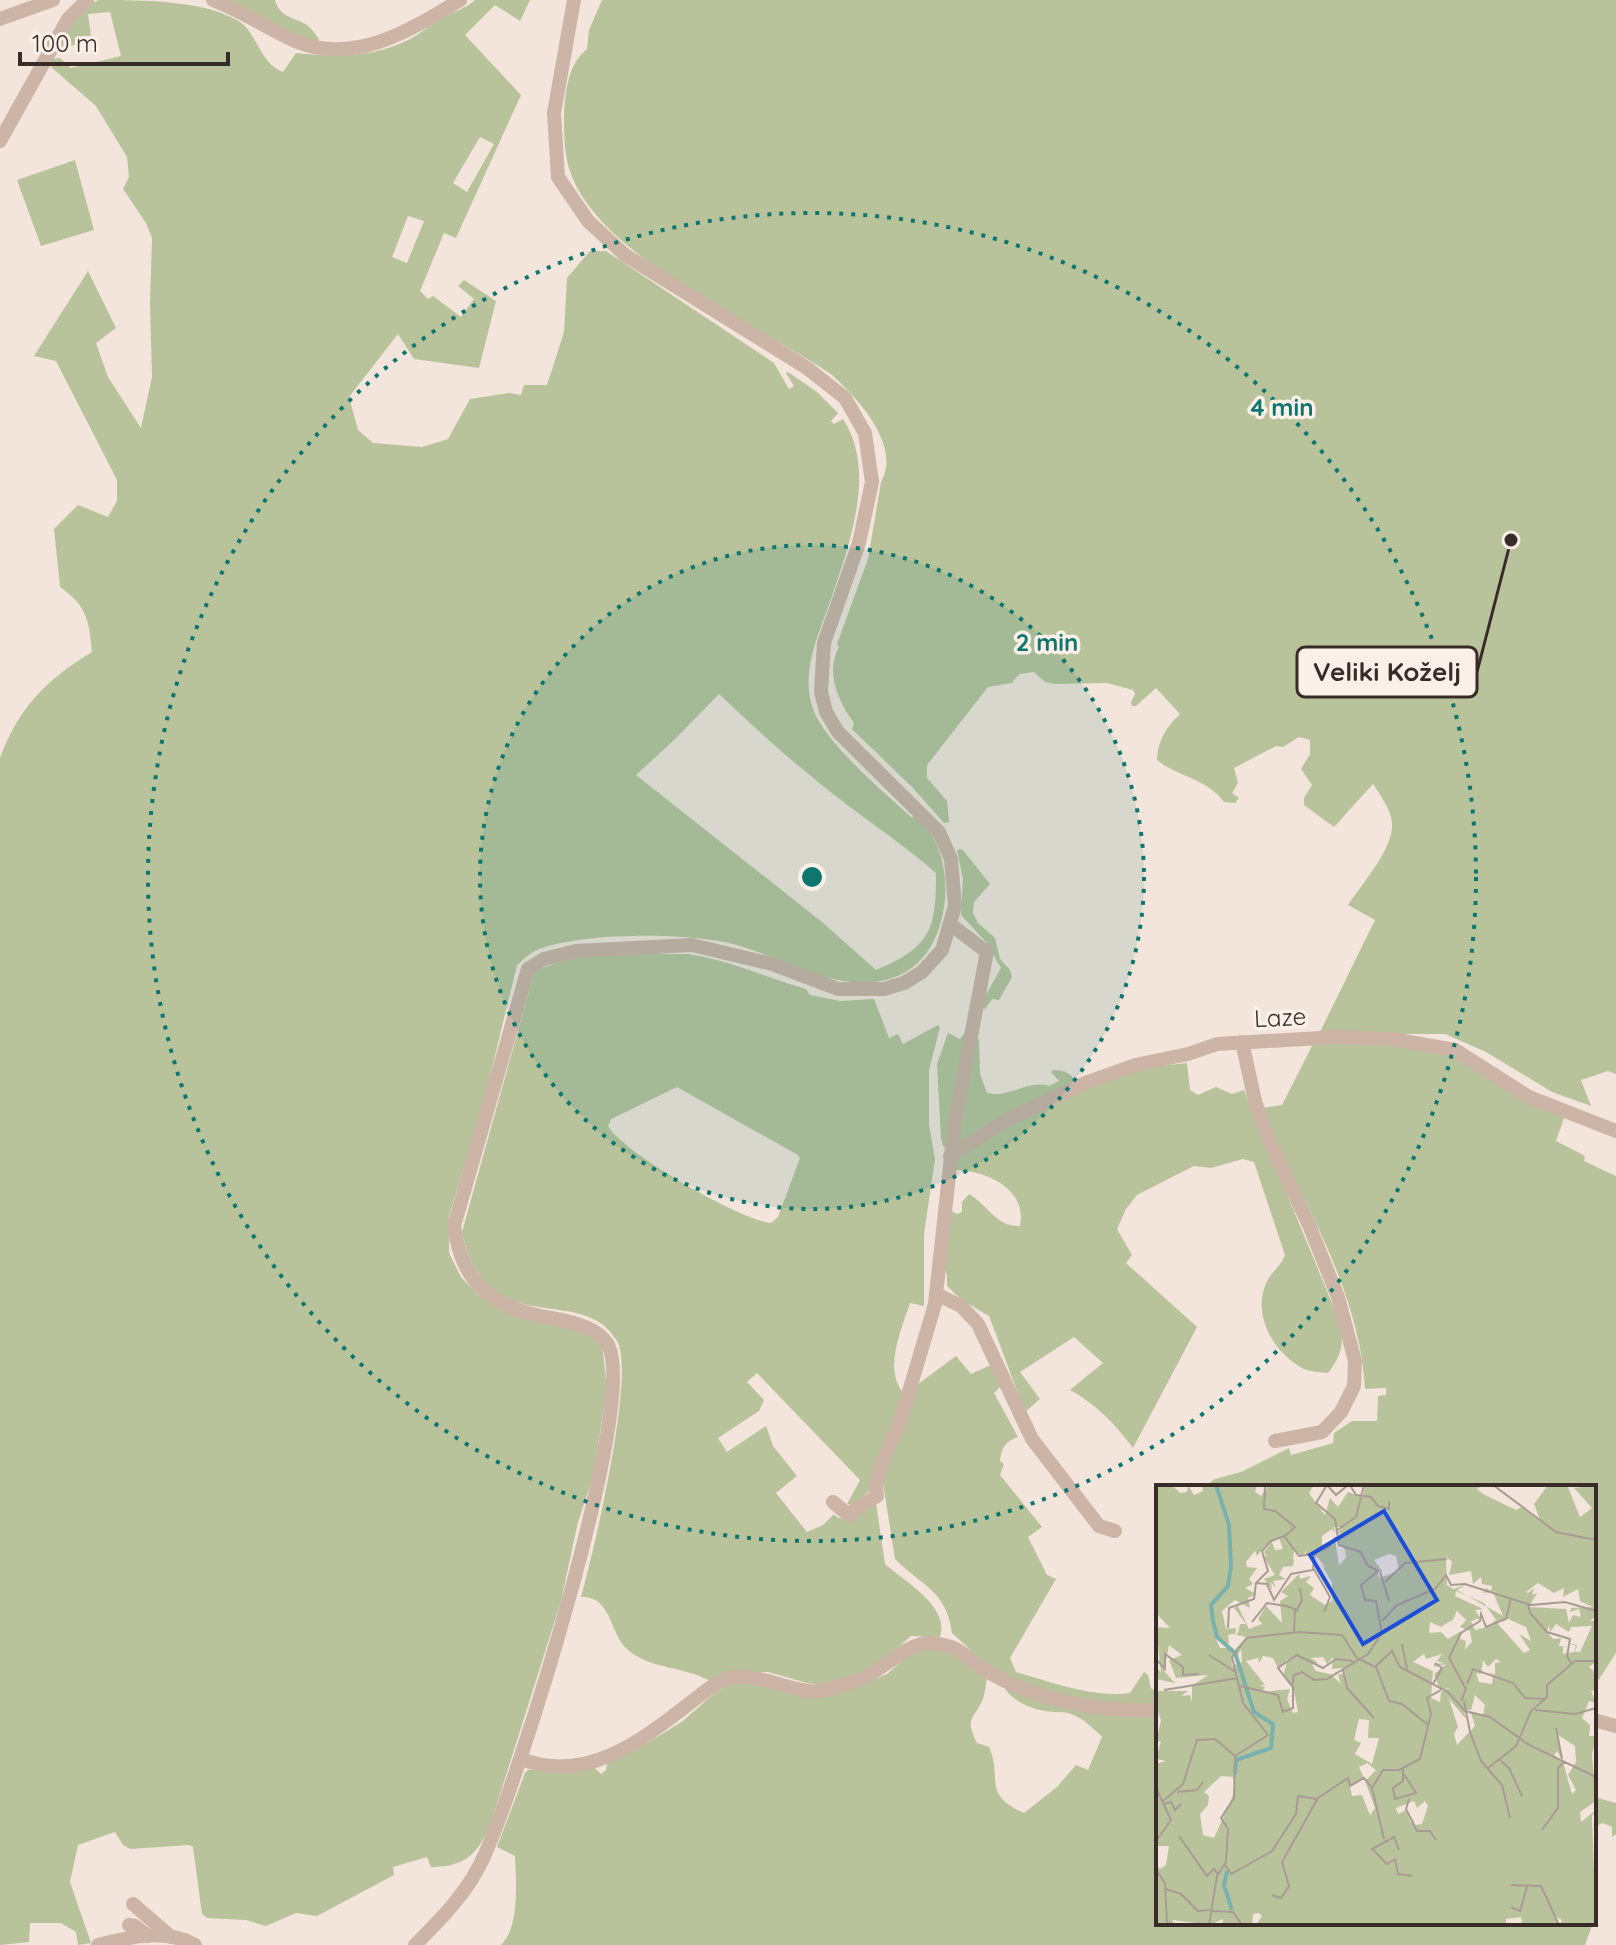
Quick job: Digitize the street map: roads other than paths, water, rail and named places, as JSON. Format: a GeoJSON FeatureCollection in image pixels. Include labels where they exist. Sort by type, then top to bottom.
{"type":"FeatureCollection","features":[{"type":"Feature","properties":{"kind":"street"},"geometry":{"type":"LineString","coordinates":[[0,19],[53,0]]}},
{"type":"Feature","properties":{"kind":"street"},"geometry":{"type":"LineString","coordinates":[[0,141],[68,19],[87,0]]}},
{"type":"Feature","properties":{"kind":"street"},"geometry":{"type":"LineString","coordinates":[[213,0],[239,10],[300,43],[327,50],[350,49],[410,31],[460,0]]}},
{"type":"Feature","properties":{"kind":"street"},"geometry":{"type":"LineString","coordinates":[[415,1945],[453,1906],[484,1858],[521,1759],[554,1654],[598,1485],[615,1371],[609,1346],[598,1332],[565,1319],[506,1307],[485,1295],[457,1250],[454,1226],[528,969],[544,959],[576,951],[692,945],[772,964],[838,989],[884,989],[904,983],[922,972],[942,950],[955,906],[951,859],[939,832],[838,732],[826,712],[821,692],[824,643],[859,543],[872,482],[865,433],[845,398],[807,368],[625,255],[588,221],[558,177],[554,113],[574,0]]}},
{"type":"Feature","properties":{"kind":"street"},"geometry":{"type":"LineString","coordinates":[[833,1502],[850,1516],[855,1509],[877,1496],[880,1468],[900,1422],[936,1294],[955,1120],[987,952],[950,924]]}},
{"type":"Feature","properties":{"kind":"street","name":"Laze"},"geometry":{"type":"LineString","coordinates":[[950,1156],[1007,1120],[1085,1083],[1135,1065],[1188,1054],[1217,1044],[1337,1037],[1379,1039],[1455,1050],[1529,1097],[1616,1131]]}},
{"type":"Feature","properties":{"kind":"street"},"geometry":{"type":"LineString","coordinates":[[1242,1042],[1260,1114],[1338,1297],[1355,1361],[1354,1386],[1341,1412],[1322,1432],[1275,1441]]}},
{"type":"Feature","properties":{"kind":"street"},"geometry":{"type":"LineString","coordinates":[[936,1294],[961,1306],[978,1324],[1032,1439],[1099,1526],[1115,1531]]}},
{"type":"Feature","properties":{"kind":"street"},"geometry":{"type":"LineString","coordinates":[[521,1759],[538,1765],[585,1766],[647,1737],[709,1688],[735,1677],[775,1681],[811,1692],[860,1680],[925,1642],[955,1646],[988,1672],[1030,1691],[1118,1711],[1156,1710]]}},
{"type":"Feature","properties":{"kind":"street"},"geometry":{"type":"LineString","coordinates":[[1596,1721],[1616,1726]]}},
{"type":"Feature","properties":{"kind":"street"},"geometry":{"type":"LineString","coordinates":[[133,1904],[171,1937]]}},
{"type":"Feature","properties":{"kind":"street"},"geometry":{"type":"LineString","coordinates":[[129,1925],[148,1936]]}},
{"type":"Feature","properties":{"kind":"street"},"geometry":{"type":"LineString","coordinates":[[98,1945],[148,1936],[171,1937],[195,1945]]}},
{"type":"Feature","properties":{"kind":"place","name":"Veliki Koželj"},"geometry":{"type":"Point","coordinates":[1511,540]}}]}
